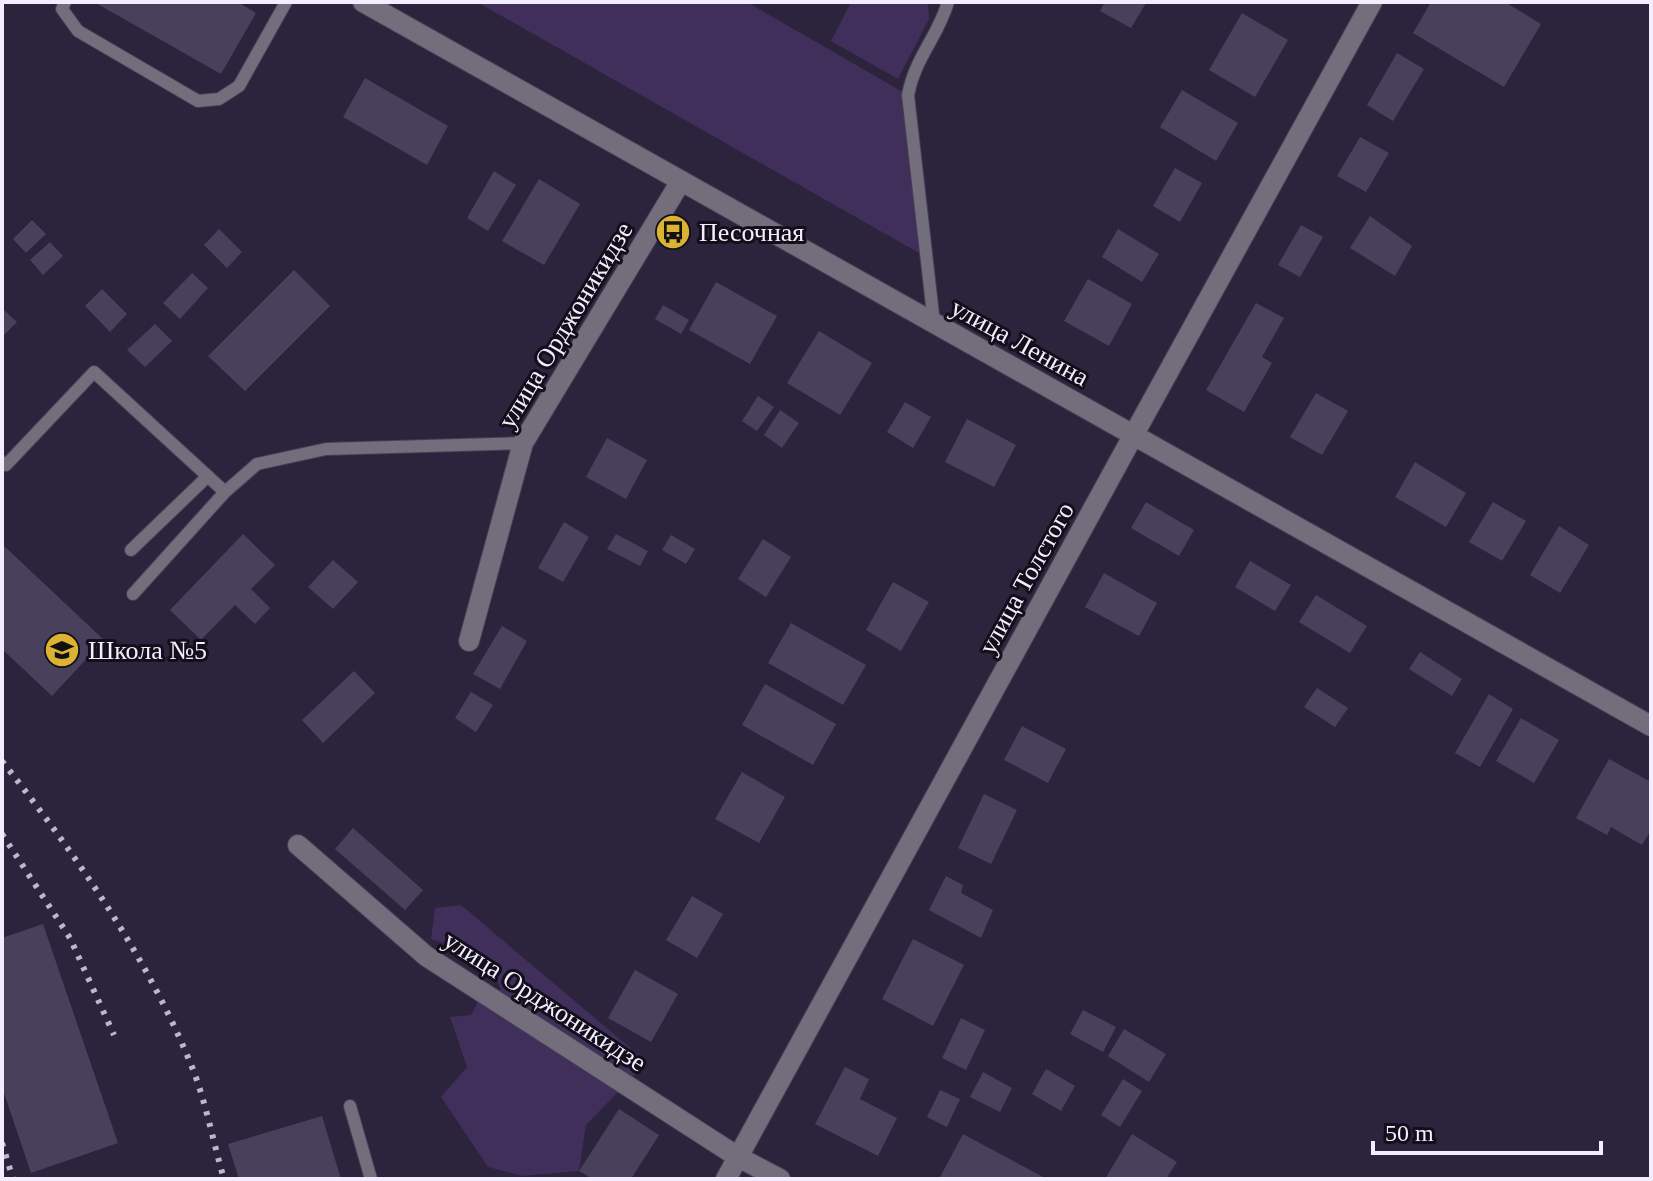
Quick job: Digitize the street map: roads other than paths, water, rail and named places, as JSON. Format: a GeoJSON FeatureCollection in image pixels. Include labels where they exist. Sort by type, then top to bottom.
{"type":"FeatureCollection","features":[{"type":"Feature","properties":{"kind":"street","name":"улица Ленина"},"geometry":{"type":"LineString","coordinates":[[363,2],[1651,726]]}},
{"type":"Feature","properties":{"kind":"street","name":"улица Толстого"},"geometry":{"type":"LineString","coordinates":[[726,1179],[1372,2]]}},
{"type":"Feature","properties":{"kind":"street","name":"улица Орджоникидзе"},"geometry":{"type":"LineString","coordinates":[[469,641],[523,443],[681,181]]}},
{"type":"Feature","properties":{"kind":"street","name":"улица Орджоникидзе"},"geometry":{"type":"LineString","coordinates":[[298,845],[426,956],[738,1157],[780,1179]]}},
{"type":"Feature","properties":{"kind":"lane"},"geometry":{"type":"LineString","coordinates":[[65,2],[62,9],[78,31],[198,101],[219,99],[239,86],[286,2]]}},
{"type":"Feature","properties":{"kind":"lane"},"geometry":{"type":"LineString","coordinates":[[934,323],[908,95],[913,69],[945,15],[948,2]]}},
{"type":"Feature","properties":{"kind":"lane"},"geometry":{"type":"LineString","coordinates":[[2,462],[6,465],[94,372],[225,492]]}},
{"type":"Feature","properties":{"kind":"lane"},"geometry":{"type":"LineString","coordinates":[[133,594],[225,492],[257,464],[326,449],[523,443]]}},
{"type":"Feature","properties":{"kind":"lane"},"geometry":{"type":"LineString","coordinates":[[131,550],[208,476]]}},
{"type":"Feature","properties":{"kind":"lane"},"geometry":{"type":"LineString","coordinates":[[350,1106],[371,1179]]}},
{"type":"Feature","properties":{"kind":"railway"},"geometry":{"type":"LineString","coordinates":[[2,761],[83,870],[154,986],[197,1080],[224,1179]]}},
{"type":"Feature","properties":{"kind":"railway"},"geometry":{"type":"LineString","coordinates":[[2,834],[70,938],[114,1035]]}},
{"type":"Feature","properties":{"kind":"railway"},"geometry":{"type":"LineString","coordinates":[[2,1143],[13,1179]]}},
{"type":"Feature","properties":{"kind":"place","name":"Песочная"},"geometry":{"type":"Point","coordinates":[673,232]}},
{"type":"Feature","properties":{"kind":"place","name":"Школа №5"},"geometry":{"type":"Point","coordinates":[62,650]}}]}
